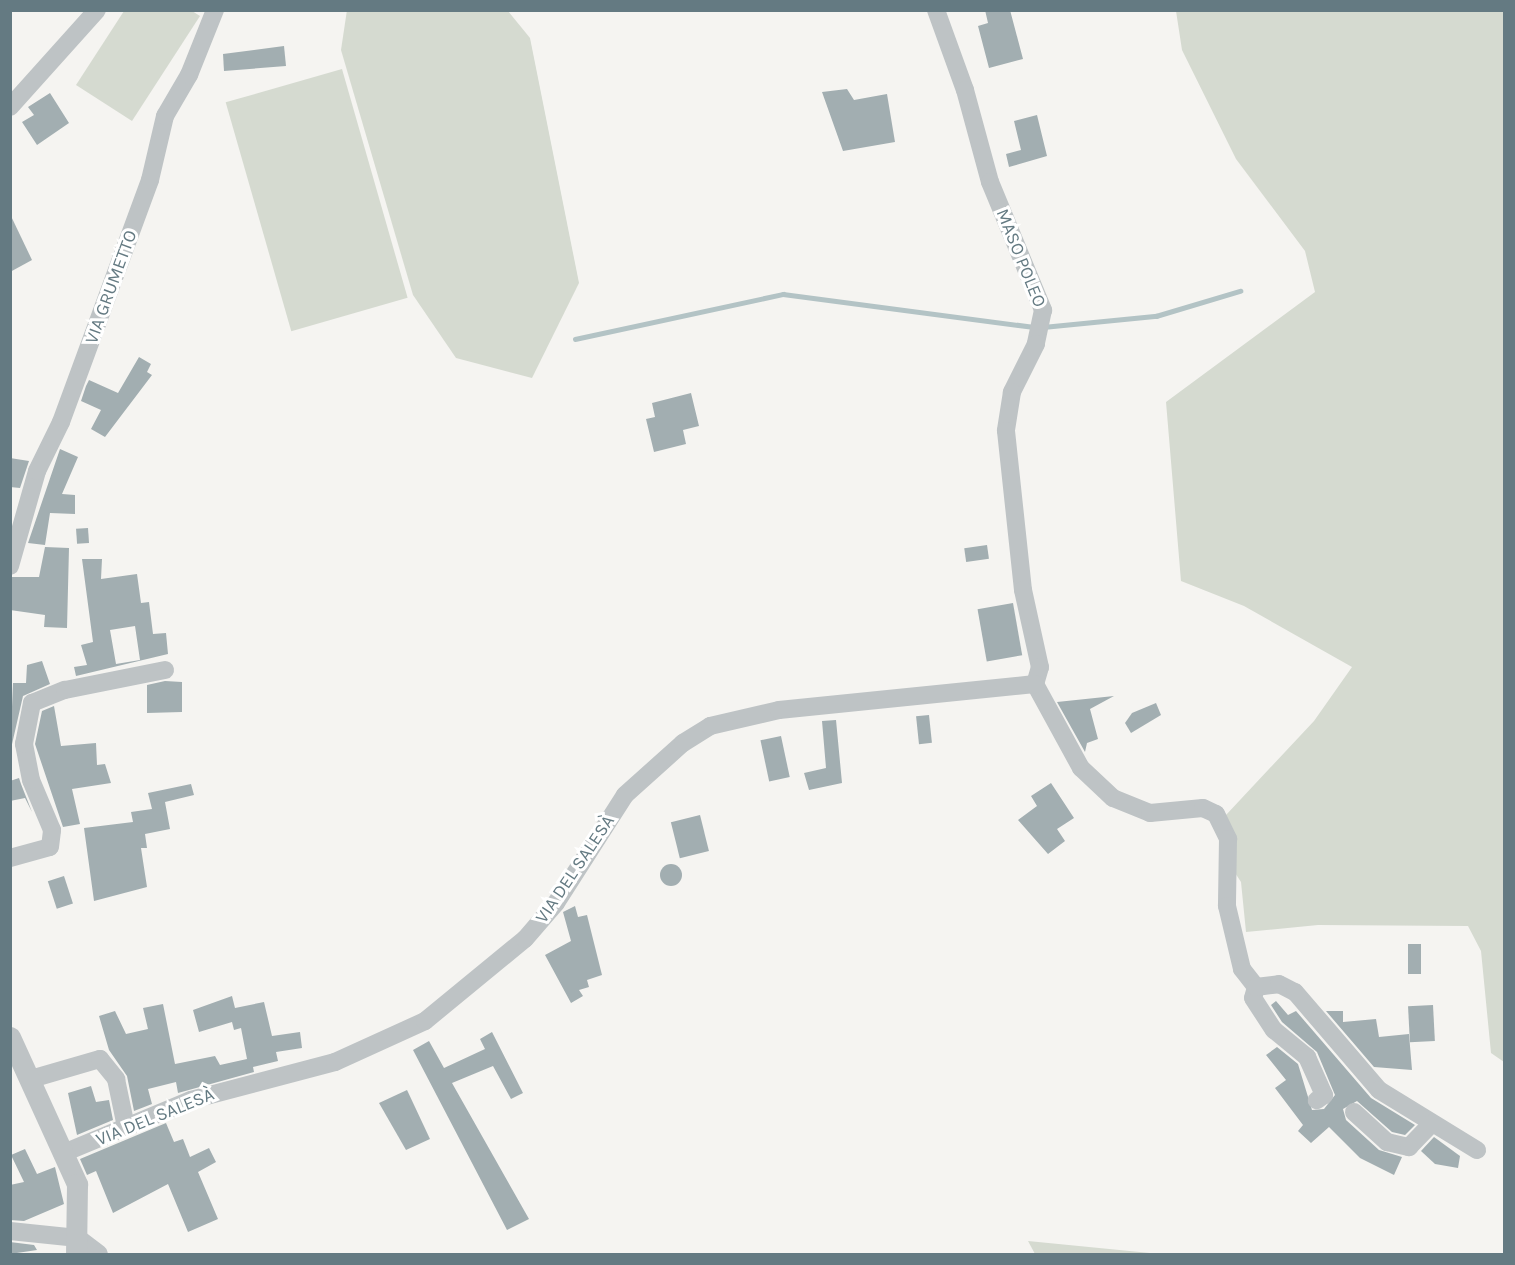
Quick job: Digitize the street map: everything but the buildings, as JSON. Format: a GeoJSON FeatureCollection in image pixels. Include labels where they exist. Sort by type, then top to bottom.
{"type":"FeatureCollection","features":[{"type":"Feature","properties":{"kind":"street"},"geometry":{"type":"LineString","coordinates":[[10,106],[97,10]]}},
{"type":"Feature","properties":{"kind":"street","name":"VIA GRUMETTO"},"geometry":{"type":"LineString","coordinates":[[10,566],[37,471],[61,422],[150,180],[165,116],[189,75],[215,10]]}},
{"type":"Feature","properties":{"kind":"street","name":"MASO POLEO"},"geometry":{"type":"LineString","coordinates":[[936,10],[965,90],[990,182],[1044,310],[1041,329],[1012,392],[1006,431],[1023,590],[1040,667],[1035,684]]}},
{"type":"Feature","properties":{"kind":"street"},"geometry":{"type":"LineString","coordinates":[[10,858],[50,847],[51,828],[31,780],[24,744],[32,703],[65,690],[165,670]]}},
{"type":"Feature","properties":{"kind":"street"},"geometry":{"type":"LineString","coordinates":[[1035,684],[1081,768],[1113,798],[1150,813],[1203,808],[1216,814],[1228,839],[1228,915],[1242,969],[1256,987],[1254,998],[1274,1030],[1307,1057],[1324,1095],[1317,1100]]}},
{"type":"Feature","properties":{"kind":"street","name":"VIA DEL SALESÀ"},"geometry":{"type":"LineString","coordinates":[[66,1152],[216,1092],[335,1062],[426,1021],[531,933],[625,795],[683,743],[710,726],[779,710],[1035,684]]}},
{"type":"Feature","properties":{"kind":"street"},"geometry":{"type":"LineString","coordinates":[[1256,987],[1280,984],[1295,992],[1359,1072],[1432,1124],[1477,1150]]}},
{"type":"Feature","properties":{"kind":"street"},"geometry":{"type":"LineString","coordinates":[[10,1037],[66,1152],[78,1184],[77,1246]]}},
{"type":"Feature","properties":{"kind":"street"},"geometry":{"type":"LineString","coordinates":[[31,1079],[100,1059],[116,1079],[126,1127]]}},
{"type":"Feature","properties":{"kind":"street"},"geometry":{"type":"LineString","coordinates":[[1354,1112],[1387,1142],[1409,1147],[1432,1124]]}},
{"type":"Feature","properties":{"kind":"street"},"geometry":{"type":"LineString","coordinates":[[10,1231],[77,1246],[99,1254]]}},
{"type":"Feature","properties":{"kind":"shaded area"},"geometry":{"type":"Polygon","coordinates":[[[347,10],[508,11],[530,38],[579,283],[532,378],[456,358],[413,295],[341,50],[347,10]]]}},
{"type":"Feature","properties":{"kind":"shaded area"},"geometry":{"type":"Polygon","coordinates":[[[124,11],[192,11],[200,16],[132,121],[76,85],[124,11]]]}},
{"type":"Feature","properties":{"kind":"shaded area"},"geometry":{"type":"Polygon","coordinates":[[[1176,11],[1504,11],[1504,1062],[1491,1053],[1481,951],[1468,926],[1318,925],[1246,932],[1241,882],[1224,856],[1226,815],[1314,721],[1352,667],[1244,606],[1181,581],[1166,402],[1315,292],[1305,251],[1236,159],[1182,50],[1176,11]]]}},
{"type":"Feature","properties":{"kind":"shaded area"},"geometry":{"type":"Polygon","coordinates":[[[342,69],[408,298],[291,331],[226,102],[342,69]]]}},
{"type":"Feature","properties":{"kind":"shaded area"},"geometry":{"type":"Polygon","coordinates":[[[1028,1241],[1160,1254],[1035,1254],[1028,1241]]]}},
{"type":"Feature","properties":{"kind":"waterway"},"geometry":{"type":"LineString","coordinates":[[1043,327],[1156,316],[1240,291]]}},
{"type":"Feature","properties":{"kind":"waterway"},"geometry":{"type":"LineString","coordinates":[[575,339],[783,294],[1034,327]]}}]}
